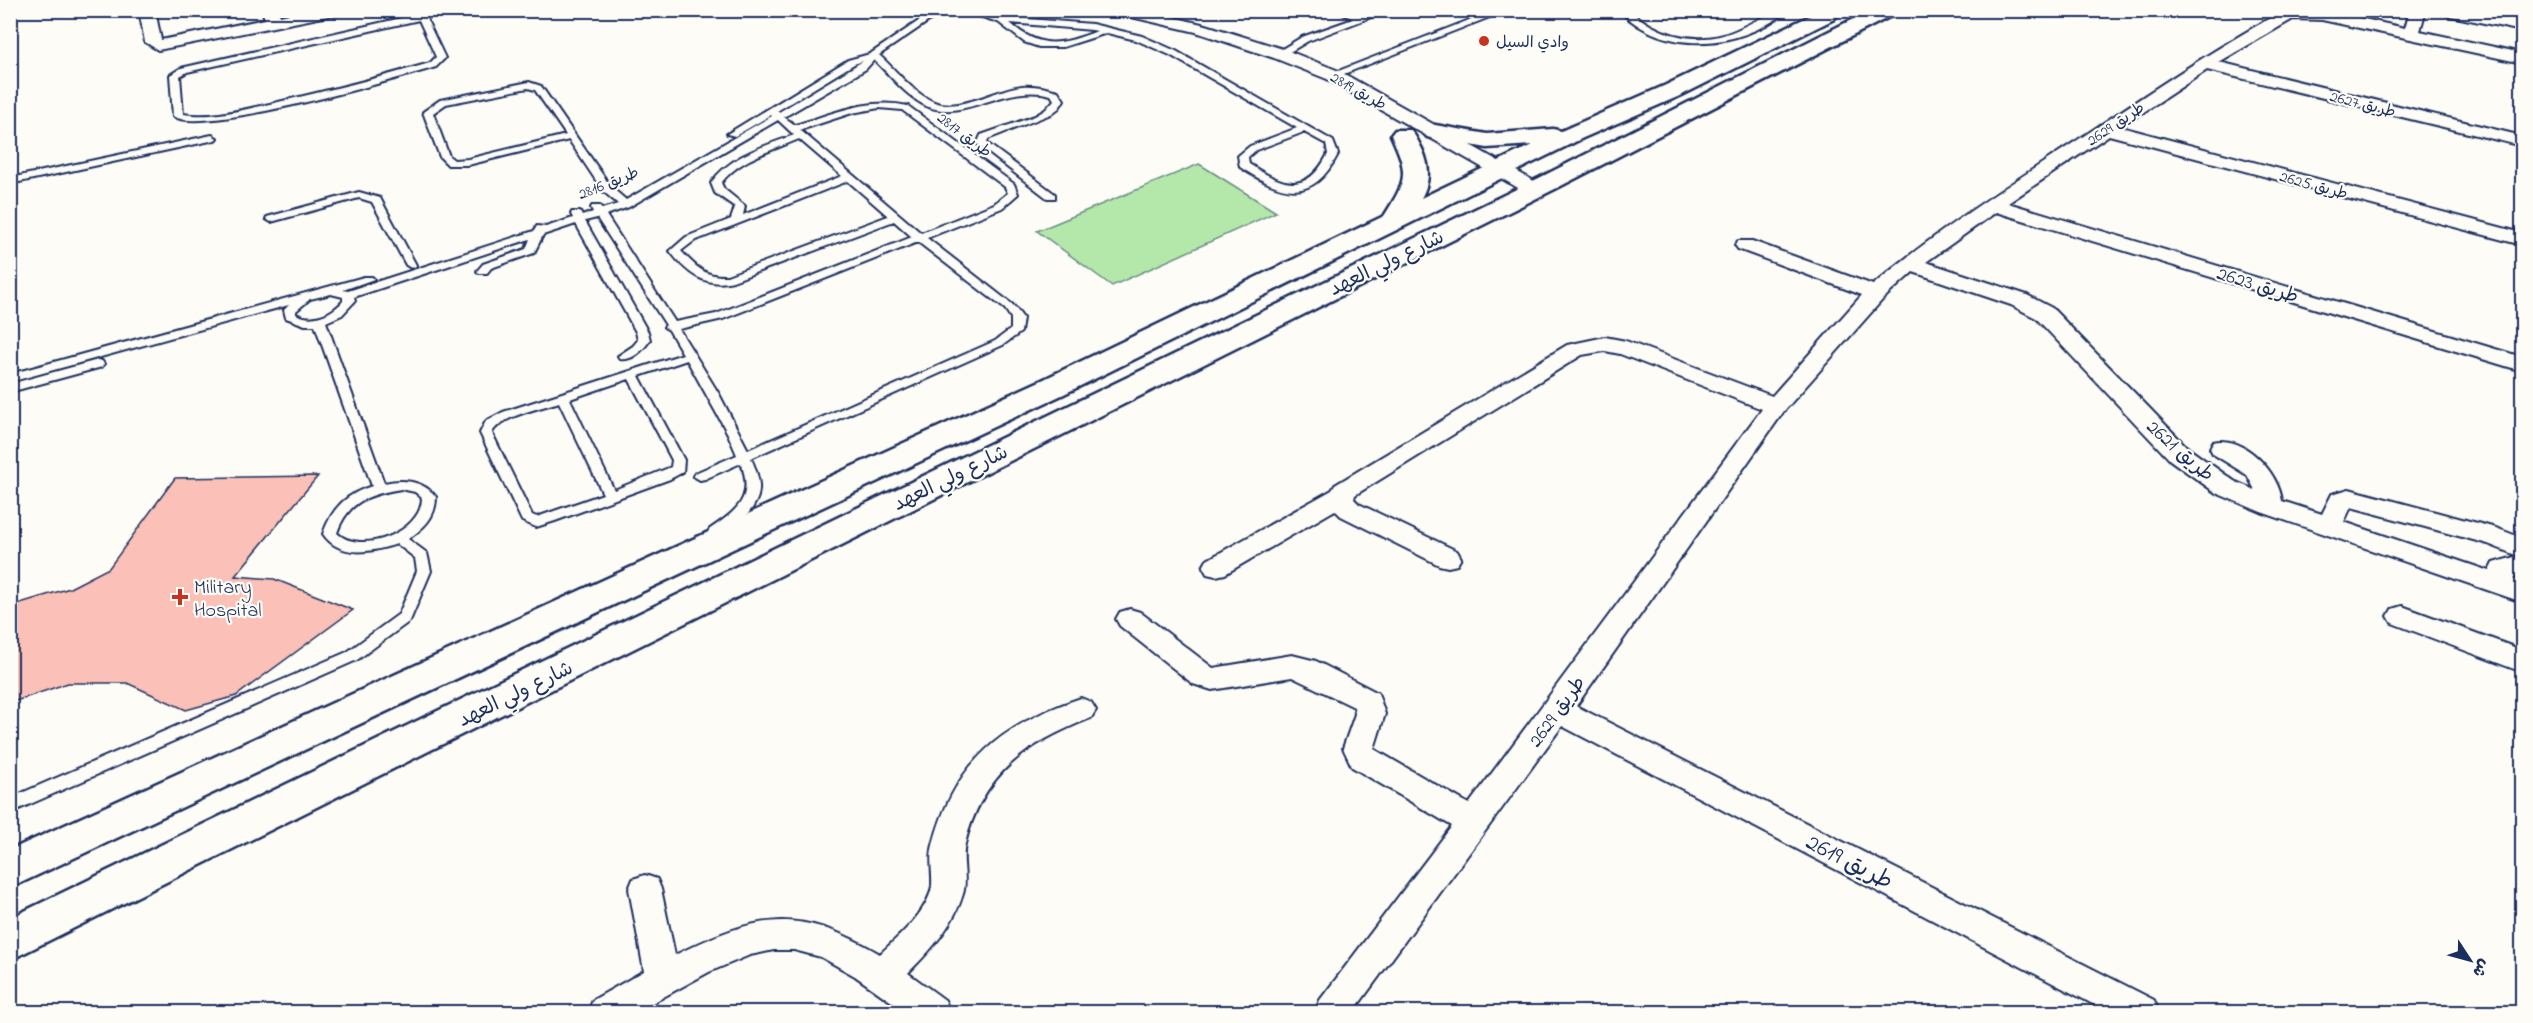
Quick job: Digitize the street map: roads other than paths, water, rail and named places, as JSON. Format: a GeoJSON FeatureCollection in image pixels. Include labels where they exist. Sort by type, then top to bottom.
{"type":"FeatureCollection","features":[{"type":"Feature","properties":{"kind":"main road","name":"شارع ولي العهد"},"geometry":{"type":"LineString","coordinates":[[10,870],[1053,387],[1393,221],[1508,185],[1575,133],[1674,90],[1837,10]]}},
{"type":"Feature","properties":{"kind":"main road","name":"شارع ولي العهد"},"geometry":{"type":"LineString","coordinates":[[10,940],[1288,310],[1508,185],[1888,10]]}},
{"type":"Feature","properties":{"kind":"main road"},"geometry":{"type":"LineString","coordinates":[[1435,132],[1487,141],[1510,141],[1575,133]]}},
{"type":"Feature","properties":{"kind":"main road"},"geometry":{"type":"LineString","coordinates":[[1393,221],[1419,179],[1419,168],[1404,135]]}},
{"type":"Feature","properties":{"kind":"street"},"geometry":{"type":"LineString","coordinates":[[147,10],[153,42],[159,45],[274,16],[333,10]]}},
{"type":"Feature","properties":{"kind":"street","name":"طريق 2819"},"geometry":{"type":"LineString","coordinates":[[1120,10],[1171,23],[1274,58],[1334,75],[1435,132],[1508,185]]}},
{"type":"Feature","properties":{"kind":"street"},"geometry":{"type":"LineString","coordinates":[[2405,25],[2418,10]]}},
{"type":"Feature","properties":{"kind":"street"},"geometry":{"type":"LineString","coordinates":[[2446,10],[2523,26]]}},
{"type":"Feature","properties":{"kind":"street","name":"طريق 2629"},"geometry":{"type":"LineString","coordinates":[[1332,1012],[1557,710],[1776,406],[1876,293],[1910,264],[1993,205],[2204,64],[2290,14],[2313,13],[2405,25],[2523,58]]}},
{"type":"Feature","properties":{"kind":"street","name":"طريق 2819"},"geometry":{"type":"LineString","coordinates":[[1274,58],[1404,135],[1508,185]]}},
{"type":"Feature","properties":{"kind":"street","name":"طريق 2627"},"geometry":{"type":"LineString","coordinates":[[2204,64],[2523,141]]}},
{"type":"Feature","properties":{"kind":"street"},"geometry":{"type":"LineString","coordinates":[[1314,82],[1334,75]]}},
{"type":"Feature","properties":{"kind":"street","name":"طريق 2625"},"geometry":{"type":"LineString","coordinates":[[2106,129],[2523,239]]}},
{"type":"Feature","properties":{"kind":"street","name":"طريق 2623"},"geometry":{"type":"LineString","coordinates":[[1993,205],[2523,364]]}},
{"type":"Feature","properties":{"kind":"street"},"geometry":{"type":"LineString","coordinates":[[1745,245],[1876,293]]}},
{"type":"Feature","properties":{"kind":"street","name":"طريق 2621"},"geometry":{"type":"LineString","coordinates":[[1910,264],[2019,300],[2044,313],[2196,469],[2225,487],[2270,506],[2523,592]]}},
{"type":"Feature","properties":{"kind":"street"},"geometry":{"type":"LineString","coordinates":[[1216,567],[1341,496],[1348,487],[1584,346],[1605,344],[1626,348],[1776,406]]}},
{"type":"Feature","properties":{"kind":"street"},"geometry":{"type":"LineString","coordinates":[[2222,448],[2260,471],[2269,487],[2270,506]]}},
{"type":"Feature","properties":{"kind":"street"},"geometry":{"type":"LineString","coordinates":[[1341,496],[1344,506],[1350,510],[1448,558]]}},
{"type":"Feature","properties":{"kind":"street"},"geometry":{"type":"LineString","coordinates":[[2330,526],[2341,500],[2349,498],[2496,537],[2523,548]]}},
{"type":"Feature","properties":{"kind":"street"},"geometry":{"type":"LineString","coordinates":[[2498,584],[2502,570],[2523,564]]}},
{"type":"Feature","properties":{"kind":"street"},"geometry":{"type":"LineString","coordinates":[[2402,616],[2523,660]]}},
{"type":"Feature","properties":{"kind":"street"},"geometry":{"type":"LineString","coordinates":[[1130,619],[1203,676],[1212,679],[1292,666],[1306,669],[1368,701],[1370,714],[1358,748],[1363,758],[1473,823]]}},
{"type":"Feature","properties":{"kind":"street"},"geometry":{"type":"LineString","coordinates":[[883,974],[922,936],[942,904],[950,883],[947,849],[971,788],[1006,748],[1036,727],[1081,710]]}},
{"type":"Feature","properties":{"kind":"street","name":"طريق 2619"},"geometry":{"type":"LineString","coordinates":[[1557,710],[2142,1012]]}},
{"type":"Feature","properties":{"kind":"street"},"geometry":{"type":"LineString","coordinates":[[645,889],[662,978]]}},
{"type":"Feature","properties":{"kind":"street"},"geometry":{"type":"LineString","coordinates":[[605,1012],[662,978],[757,936],[792,934],[823,942],[883,974],[933,1012]]}},
{"type":"Feature","properties":{"kind":"lane"},"geometry":{"type":"LineString","coordinates":[[422,18],[441,58],[433,65],[260,109],[191,120],[178,116],[175,75],[184,70],[450,10]]}},
{"type":"Feature","properties":{"kind":"lane","name":"طريق 2816"},"geometry":{"type":"LineString","coordinates":[[10,378],[331,291],[411,265],[577,217],[621,201],[863,67],[874,55],[941,10]]}},
{"type":"Feature","properties":{"kind":"lane"},"geometry":{"type":"LineString","coordinates":[[964,10],[1001,20],[1109,30],[1149,41],[1330,143],[1333,149],[1329,164],[1314,182],[1294,188],[1283,186],[1244,165],[1243,156],[1253,148],[1304,129]]}},
{"type":"Feature","properties":{"kind":"lane"},"geometry":{"type":"LineString","coordinates":[[1338,10],[1360,20]]}},
{"type":"Feature","properties":{"kind":"lane"},"geometry":{"type":"LineString","coordinates":[[1475,10],[1488,16]]}},
{"type":"Feature","properties":{"kind":"lane"},"geometry":{"type":"LineString","coordinates":[[1334,75],[1504,10]]}},
{"type":"Feature","properties":{"kind":"lane"},"geometry":{"type":"LineString","coordinates":[[1623,10],[1644,26],[1671,37],[1713,41],[1734,36],[1785,10]]}},
{"type":"Feature","properties":{"kind":"lane"},"geometry":{"type":"LineString","coordinates":[[1274,58],[1305,39],[1379,11]]}},
{"type":"Feature","properties":{"kind":"lane"},"geometry":{"type":"LineString","coordinates":[[1001,20],[1026,41],[1049,48],[1109,30]]}},
{"type":"Feature","properties":{"kind":"lane"},"geometry":{"type":"LineString","coordinates":[[874,55],[929,104],[941,108],[957,106],[1016,88],[1038,88],[1055,93],[1059,100],[1058,107],[1049,113],[998,130],[984,137],[982,144],[1051,196]]}},
{"type":"Feature","properties":{"kind":"lane"},"geometry":{"type":"LineString","coordinates":[[571,137],[468,162],[452,163],[445,158],[428,112],[443,102],[529,85],[538,88],[607,189],[621,201]]}},
{"type":"Feature","properties":{"kind":"lane","name":"طريق 2817"},"geometry":{"type":"LineString","coordinates":[[797,132],[878,104],[893,104],[905,108],[1010,186],[1013,194],[998,206],[920,238]]}},
{"type":"Feature","properties":{"kind":"lane"},"geometry":{"type":"LineString","coordinates":[[700,476],[999,343],[1017,330],[1017,318],[1009,307],[920,238],[775,114]]}},
{"type":"Feature","properties":{"kind":"lane"},"geometry":{"type":"LineString","coordinates":[[736,221],[740,206],[719,191],[716,183],[721,175],[736,164],[797,132]]}},
{"type":"Feature","properties":{"kind":"lane"},"geometry":{"type":"LineString","coordinates":[[10,181],[212,138]]}},
{"type":"Feature","properties":{"kind":"lane"},"geometry":{"type":"LineString","coordinates":[[850,177],[690,239],[675,251],[701,278],[711,281],[729,279],[895,216]]}},
{"type":"Feature","properties":{"kind":"lane"},"geometry":{"type":"LineString","coordinates":[[271,219],[359,195],[369,196],[376,200],[411,265]]}},
{"type":"Feature","properties":{"kind":"lane"},"geometry":{"type":"LineString","coordinates":[[598,210],[727,418],[744,456],[753,490],[748,503],[729,522],[656,571]]}},
{"type":"Feature","properties":{"kind":"lane"},"geometry":{"type":"LineString","coordinates":[[577,217],[642,332],[644,340],[637,349],[624,356]]}},
{"type":"Feature","properties":{"kind":"lane"},"geometry":{"type":"LineString","coordinates":[[483,272],[487,266],[530,251],[541,228]]}},
{"type":"Feature","properties":{"kind":"lane","name":"طريق 2816"},"geometry":{"type":"LineString","coordinates":[[348,295],[541,228]]}},
{"type":"Feature","properties":{"kind":"lane"},"geometry":{"type":"LineString","coordinates":[[670,327],[719,318],[920,238]]}},
{"type":"Feature","properties":{"kind":"lane"},"geometry":{"type":"LineString","coordinates":[[290,310],[290,316],[296,320],[320,320],[344,309],[349,301],[348,295],[331,291]]}},
{"type":"Feature","properties":{"kind":"lane"},"geometry":{"type":"LineString","coordinates":[[10,388],[290,310],[306,297]]}},
{"type":"Feature","properties":{"kind":"lane"},"geometry":{"type":"LineString","coordinates":[[320,320],[379,488]]}},
{"type":"Feature","properties":{"kind":"lane"},"geometry":{"type":"LineString","coordinates":[[632,374],[678,460],[678,469],[665,476],[536,522],[527,518],[486,433],[490,424],[507,416],[632,374],[688,356]]}},
{"type":"Feature","properties":{"kind":"lane"},"geometry":{"type":"LineString","coordinates":[[563,398],[611,496]]}},
{"type":"Feature","properties":{"kind":"lane"},"geometry":{"type":"LineString","coordinates":[[401,485],[419,488],[429,497],[428,511],[417,525],[398,538],[369,547],[343,545],[330,534],[334,517],[352,500],[379,488],[401,485]]}},
{"type":"Feature","properties":{"kind":"lane"},"geometry":{"type":"LineString","coordinates":[[10,806],[352,656],[405,617],[424,571],[422,555],[398,538]]}},
{"type":"Feature","properties":{"kind":"place","name":"وادي السيل"},"geometry":{"type":"Point","coordinates":[1484,41]}},
{"type":"Feature","properties":{"kind":"place","name":"Military Hospital"},"geometry":{"type":"Point","coordinates":[180,597]}}]}
